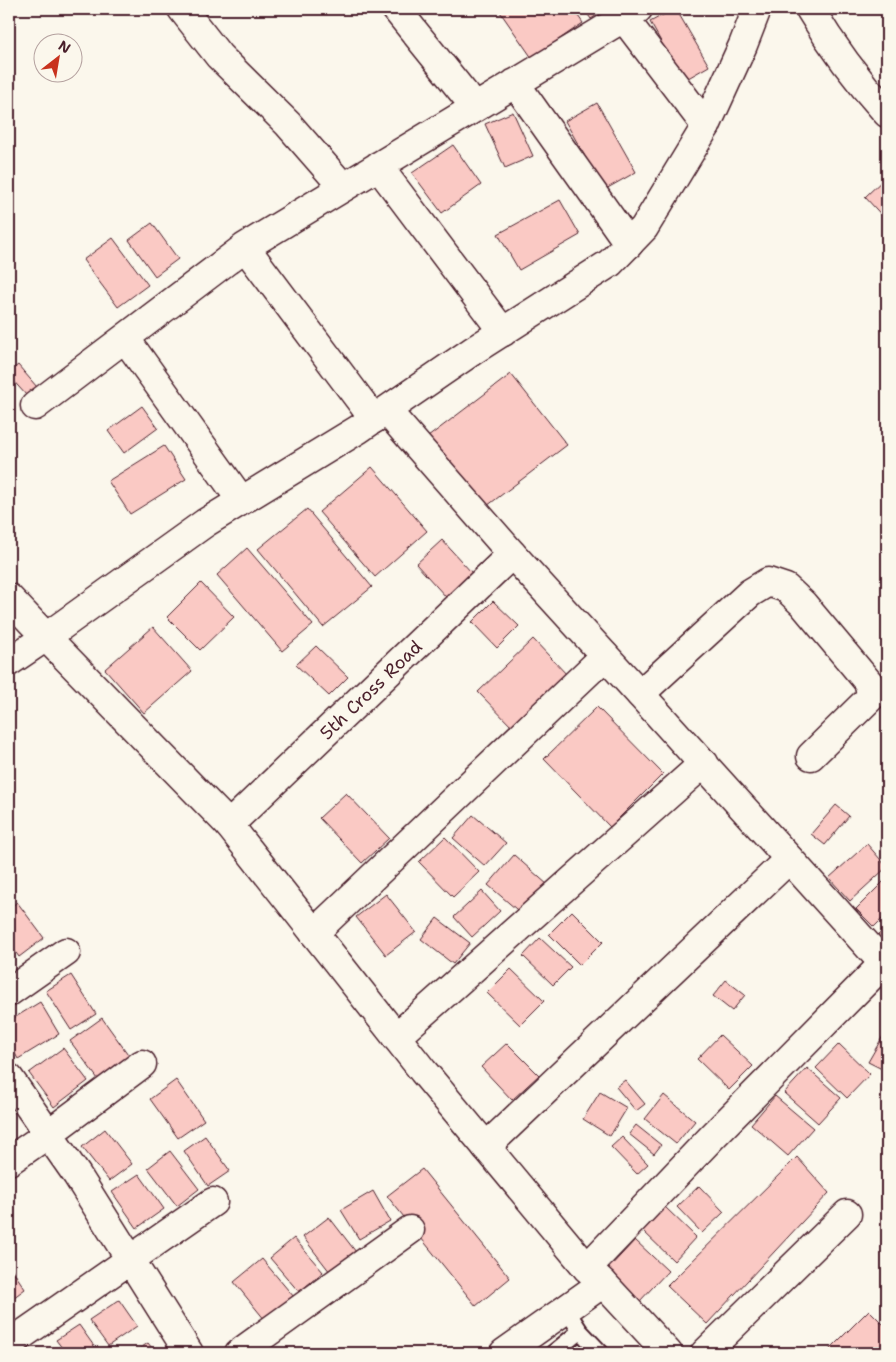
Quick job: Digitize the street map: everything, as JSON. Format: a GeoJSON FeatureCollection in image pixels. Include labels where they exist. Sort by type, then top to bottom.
{"type":"FeatureCollection","features":[{"type":"Feature","properties":{"kind":"street"},"geometry":{"type":"LineString","coordinates":[[182,9],[219,56],[288,124],[343,187]]}},
{"type":"Feature","properties":{"kind":"street"},"geometry":{"type":"LineString","coordinates":[[396,9],[475,107]]}},
{"type":"Feature","properties":{"kind":"street"},"geometry":{"type":"LineString","coordinates":[[9,662],[205,523],[381,415],[474,350],[610,264],[644,228],[706,126],[743,45],[757,9]]}},
{"type":"Feature","properties":{"kind":"street"},"geometry":{"type":"LineString","coordinates":[[810,9],[825,36],[887,114]]}},
{"type":"Feature","properties":{"kind":"street"},"geometry":{"type":"LineString","coordinates":[[35,406],[245,247],[630,13],[706,126]]}},
{"type":"Feature","properties":{"kind":"street"},"geometry":{"type":"LineString","coordinates":[[514,83],[629,244]]}},
{"type":"Feature","properties":{"kind":"street"},"geometry":{"type":"LineString","coordinates":[[378,166],[503,332]]}},
{"type":"Feature","properties":{"kind":"street"},"geometry":{"type":"LineString","coordinates":[[245,247],[381,415],[606,656],[886,965],[713,1136],[595,1276],[573,1320],[504,1353]]}},
{"type":"Feature","properties":{"kind":"street"},"geometry":{"type":"LineString","coordinates":[[125,338],[240,500]]}},
{"type":"Feature","properties":{"kind":"street","name":"5th Cross Road"},"geometry":{"type":"LineString","coordinates":[[229,825],[512,554]]}},
{"type":"Feature","properties":{"kind":"street"},"geometry":{"type":"LineString","coordinates":[[640,694],[750,593],[768,582],[786,588],[803,604],[869,683],[871,697],[811,756]]}},
{"type":"Feature","properties":{"kind":"street"},"geometry":{"type":"LineString","coordinates":[[9,598],[229,825],[396,1037],[486,1147],[595,1276],[668,1353]]}},
{"type":"Feature","properties":{"kind":"street"},"geometry":{"type":"LineString","coordinates":[[314,933],[606,656]]}},
{"type":"Feature","properties":{"kind":"street"},"geometry":{"type":"LineString","coordinates":[[396,1037],[704,763]]}},
{"type":"Feature","properties":{"kind":"street"},"geometry":{"type":"LineString","coordinates":[[486,1147],[790,859]]}},
{"type":"Feature","properties":{"kind":"street"},"geometry":{"type":"LineString","coordinates":[[9,992],[66,952]]}},
{"type":"Feature","properties":{"kind":"street"},"geometry":{"type":"LineString","coordinates":[[9,1161],[142,1064]]}},
{"type":"Feature","properties":{"kind":"street"},"geometry":{"type":"LineString","coordinates":[[9,1078],[77,1175],[189,1353]]}},
{"type":"Feature","properties":{"kind":"street"},"geometry":{"type":"LineString","coordinates":[[9,1344],[212,1202]]}},
{"type":"Feature","properties":{"kind":"street"},"geometry":{"type":"LineString","coordinates":[[705,1353],[847,1214]]}},
{"type":"Feature","properties":{"kind":"street"},"geometry":{"type":"LineString","coordinates":[[239,1353],[410,1230]]}},
{"type":"Feature","properties":{"kind":"lane"},"geometry":{"type":"LineString","coordinates":[[553,1353],[573,1320],[601,1353]]}},
{"type":"Feature","properties":{"kind":"building"},"geometry":{"type":"Polygon","coordinates":[[[498,9],[573,9],[583,23],[532,58],[498,9]]]}},
{"type":"Feature","properties":{"kind":"building"},"geometry":{"type":"Polygon","coordinates":[[[584,9],[606,9],[591,19],[584,9]]]}},
{"type":"Feature","properties":{"kind":"building"},"geometry":{"type":"Polygon","coordinates":[[[676,9],[709,66],[683,81],[650,22],[676,9]]]}},
{"type":"Feature","properties":{"kind":"building"},"geometry":{"type":"Polygon","coordinates":[[[597,103],[636,172],[604,190],[565,121],[597,103]]]}},
{"type":"Feature","properties":{"kind":"building"},"geometry":{"type":"Polygon","coordinates":[[[513,112],[533,156],[505,168],[485,124],[513,112]]]}},
{"type":"Feature","properties":{"kind":"building"},"geometry":{"type":"Polygon","coordinates":[[[453,145],[481,185],[442,213],[412,173],[453,145]]]}},
{"type":"Feature","properties":{"kind":"building"},"geometry":{"type":"Polygon","coordinates":[[[887,176],[887,221],[865,197],[887,176]]]}},
{"type":"Feature","properties":{"kind":"building"},"geometry":{"type":"Polygon","coordinates":[[[560,200],[580,235],[519,270],[498,234],[560,200]]]}},
{"type":"Feature","properties":{"kind":"building"},"geometry":{"type":"Polygon","coordinates":[[[152,223],[178,259],[155,276],[129,240],[152,223]]]}},
{"type":"Feature","properties":{"kind":"building"},"geometry":{"type":"Polygon","coordinates":[[[113,238],[148,285],[118,307],[83,260],[113,238]]]}},
{"type":"Feature","properties":{"kind":"building"},"geometry":{"type":"Polygon","coordinates":[[[18,365],[37,387],[27,396],[9,376],[9,372],[18,365]]]}},
{"type":"Feature","properties":{"kind":"building"},"geometry":{"type":"Polygon","coordinates":[[[511,374],[567,445],[483,509],[428,437],[511,374]]]}},
{"type":"Feature","properties":{"kind":"building"},"geometry":{"type":"Polygon","coordinates":[[[142,406],[158,428],[124,453],[108,431],[142,406]]]}},
{"type":"Feature","properties":{"kind":"building"},"geometry":{"type":"Polygon","coordinates":[[[164,446],[186,479],[130,514],[108,481],[164,446]]]}},
{"type":"Feature","properties":{"kind":"building"},"geometry":{"type":"Polygon","coordinates":[[[372,467],[427,531],[375,577],[319,512],[372,467]]]}},
{"type":"Feature","properties":{"kind":"building"},"geometry":{"type":"Polygon","coordinates":[[[307,509],[372,587],[323,627],[258,549],[307,509]]]}},
{"type":"Feature","properties":{"kind":"building"},"geometry":{"type":"Polygon","coordinates":[[[442,540],[472,573],[446,597],[416,564],[442,540]]]}},
{"type":"Feature","properties":{"kind":"building"},"geometry":{"type":"Polygon","coordinates":[[[247,548],[313,625],[282,651],[217,575],[247,548]]]}},
{"type":"Feature","properties":{"kind":"building"},"geometry":{"type":"Polygon","coordinates":[[[201,583],[234,617],[200,650],[167,617],[201,583]]]}},
{"type":"Feature","properties":{"kind":"building"},"geometry":{"type":"Polygon","coordinates":[[[493,601],[519,626],[497,648],[472,622],[493,601]]]}},
{"type":"Feature","properties":{"kind":"building"},"geometry":{"type":"Polygon","coordinates":[[[153,627],[192,671],[144,713],[105,669],[153,627]]]}},
{"type":"Feature","properties":{"kind":"building"},"geometry":{"type":"Polygon","coordinates":[[[533,639],[569,677],[514,729],[478,692],[533,639]]]}},
{"type":"Feature","properties":{"kind":"building"},"geometry":{"type":"Polygon","coordinates":[[[316,646],[348,677],[329,696],[296,665],[316,646]]]}},
{"type":"Feature","properties":{"kind":"building"},"geometry":{"type":"Polygon","coordinates":[[[597,707],[663,774],[610,827],[544,759],[597,707]]]}},
{"type":"Feature","properties":{"kind":"building"},"geometry":{"type":"Polygon","coordinates":[[[346,793],[389,838],[362,863],[319,818],[346,793]]]}},
{"type":"Feature","properties":{"kind":"building"},"geometry":{"type":"Polygon","coordinates":[[[836,805],[849,816],[825,845],[811,834],[836,805]]]}},
{"type":"Feature","properties":{"kind":"building"},"geometry":{"type":"Polygon","coordinates":[[[473,815],[506,843],[485,866],[453,838],[473,815]]]}},
{"type":"Feature","properties":{"kind":"building"},"geometry":{"type":"Polygon","coordinates":[[[445,837],[479,872],[453,897],[419,862],[445,837]]]}},
{"type":"Feature","properties":{"kind":"building"},"geometry":{"type":"Polygon","coordinates":[[[867,844],[887,867],[850,901],[829,878],[867,844]]]}},
{"type":"Feature","properties":{"kind":"building"},"geometry":{"type":"Polygon","coordinates":[[[514,855],[548,885],[523,915],[488,885],[514,855]]]}},
{"type":"Feature","properties":{"kind":"building"},"geometry":{"type":"Polygon","coordinates":[[[887,878],[887,914],[874,927],[856,909],[887,878]]]}},
{"type":"Feature","properties":{"kind":"building"},"geometry":{"type":"Polygon","coordinates":[[[482,891],[500,911],[472,937],[454,917],[482,891]]]}},
{"type":"Feature","properties":{"kind":"building"},"geometry":{"type":"Polygon","coordinates":[[[386,894],[416,932],[386,955],[356,917],[386,894]]]}},
{"type":"Feature","properties":{"kind":"building"},"geometry":{"type":"Polygon","coordinates":[[[17,902],[44,938],[19,957],[9,943],[9,909],[17,902]]]}},
{"type":"Feature","properties":{"kind":"building"},"geometry":{"type":"Polygon","coordinates":[[[572,911],[603,942],[580,965],[549,934],[572,911]]]}},
{"type":"Feature","properties":{"kind":"building"},"geometry":{"type":"Polygon","coordinates":[[[437,918],[470,943],[453,964],[421,939],[437,918]]]}},
{"type":"Feature","properties":{"kind":"building"},"geometry":{"type":"Polygon","coordinates":[[[887,927],[887,949],[876,937],[887,927]]]}},
{"type":"Feature","properties":{"kind":"building"},"geometry":{"type":"Polygon","coordinates":[[[540,938],[571,967],[553,985],[523,956],[540,938]]]}},
{"type":"Feature","properties":{"kind":"building"},"geometry":{"type":"Polygon","coordinates":[[[511,969],[544,1001],[520,1025],[487,993],[511,969]]]}},
{"type":"Feature","properties":{"kind":"building"},"geometry":{"type":"Polygon","coordinates":[[[71,975],[96,1014],[71,1030],[46,991],[71,975]]]}},
{"type":"Feature","properties":{"kind":"building"},"geometry":{"type":"Polygon","coordinates":[[[726,980],[745,995],[732,1011],[713,996],[726,980]]]}},
{"type":"Feature","properties":{"kind":"building"},"geometry":{"type":"Polygon","coordinates":[[[40,1002],[59,1034],[18,1059],[9,1043],[9,1021],[40,1002]]]}},
{"type":"Feature","properties":{"kind":"building"},"geometry":{"type":"Polygon","coordinates":[[[102,1018],[130,1057],[98,1079],[70,1041],[102,1018]]]}},
{"type":"Feature","properties":{"kind":"building"},"geometry":{"type":"Polygon","coordinates":[[[720,1035],[753,1066],[729,1090],[697,1059],[720,1035]]]}},
{"type":"Feature","properties":{"kind":"building"},"geometry":{"type":"Polygon","coordinates":[[[883,1036],[887,1038],[887,1065],[884,1070],[868,1062],[883,1036]]]}},
{"type":"Feature","properties":{"kind":"building"},"geometry":{"type":"Polygon","coordinates":[[[507,1043],[539,1075],[512,1100],[481,1067],[507,1043]]]}},
{"type":"Feature","properties":{"kind":"building"},"geometry":{"type":"Polygon","coordinates":[[[839,1044],[870,1074],[847,1098],[816,1068],[839,1044]]]}},
{"type":"Feature","properties":{"kind":"building"},"geometry":{"type":"Polygon","coordinates":[[[63,1048],[88,1081],[54,1107],[29,1073],[63,1048]]]}},
{"type":"Feature","properties":{"kind":"building"},"geometry":{"type":"Polygon","coordinates":[[[807,1068],[841,1098],[818,1123],[784,1093],[807,1068]]]}},
{"type":"Feature","properties":{"kind":"building"},"geometry":{"type":"Polygon","coordinates":[[[176,1080],[204,1120],[178,1138],[150,1099],[176,1080]]]}},
{"type":"Feature","properties":{"kind":"building"},"geometry":{"type":"Polygon","coordinates":[[[625,1080],[645,1104],[636,1111],[616,1087],[625,1080]]]}},
{"type":"Feature","properties":{"kind":"building"},"geometry":{"type":"Polygon","coordinates":[[[600,1092],[627,1108],[610,1136],[583,1119],[600,1092]]]}},
{"type":"Feature","properties":{"kind":"building"},"geometry":{"type":"Polygon","coordinates":[[[664,1095],[695,1121],[676,1144],[645,1119],[664,1095]]]}},
{"type":"Feature","properties":{"kind":"building"},"geometry":{"type":"Polygon","coordinates":[[[775,1096],[813,1128],[788,1156],[751,1124],[775,1096]]]}},
{"type":"Feature","properties":{"kind":"building"},"geometry":{"type":"Polygon","coordinates":[[[636,1125],[661,1145],[654,1154],[629,1134],[636,1125]]]}},
{"type":"Feature","properties":{"kind":"building"},"geometry":{"type":"Polygon","coordinates":[[[105,1129],[132,1164],[109,1181],[82,1147],[105,1129]]]}},
{"type":"Feature","properties":{"kind":"building"},"geometry":{"type":"Polygon","coordinates":[[[205,1136],[230,1171],[208,1186],[184,1151],[205,1136]]]}},
{"type":"Feature","properties":{"kind":"building"},"geometry":{"type":"Polygon","coordinates":[[[622,1137],[648,1164],[637,1174],[611,1147],[622,1137]]]}},
{"type":"Feature","properties":{"kind":"building"},"geometry":{"type":"Polygon","coordinates":[[[170,1151],[199,1189],[177,1206],[148,1168],[170,1151]]]}},
{"type":"Feature","properties":{"kind":"building"},"geometry":{"type":"Polygon","coordinates":[[[797,1157],[829,1193],[707,1324],[667,1286],[797,1157]]]}},
{"type":"Feature","properties":{"kind":"building"},"geometry":{"type":"Polygon","coordinates":[[[422,1169],[510,1278],[476,1306],[387,1196],[422,1169]]]}},
{"type":"Feature","properties":{"kind":"building"},"geometry":{"type":"Polygon","coordinates":[[[139,1174],[164,1209],[137,1228],[112,1192],[139,1174]]]}},
{"type":"Feature","properties":{"kind":"building"},"geometry":{"type":"Polygon","coordinates":[[[699,1186],[724,1212],[702,1233],[677,1207],[699,1186]]]}},
{"type":"Feature","properties":{"kind":"building"},"geometry":{"type":"Polygon","coordinates":[[[373,1191],[390,1221],[359,1239],[341,1210],[373,1191]]]}},
{"type":"Feature","properties":{"kind":"building"},"geometry":{"type":"Polygon","coordinates":[[[664,1206],[696,1237],[674,1261],[641,1229],[664,1206]]]}},
{"type":"Feature","properties":{"kind":"building"},"geometry":{"type":"Polygon","coordinates":[[[329,1217],[356,1252],[330,1272],[303,1237],[329,1217]]]}},
{"type":"Feature","properties":{"kind":"building"},"geometry":{"type":"Polygon","coordinates":[[[294,1238],[323,1272],[299,1292],[270,1258],[294,1238]]]}},
{"type":"Feature","properties":{"kind":"building"},"geometry":{"type":"Polygon","coordinates":[[[635,1240],[668,1271],[639,1302],[606,1271],[635,1240]]]}},
{"type":"Feature","properties":{"kind":"building"},"geometry":{"type":"Polygon","coordinates":[[[262,1259],[294,1297],[265,1320],[234,1282],[262,1259]]]}},
{"type":"Feature","properties":{"kind":"building"},"geometry":{"type":"Polygon","coordinates":[[[9,1265],[25,1289],[9,1301],[9,1265]]]}},
{"type":"Feature","properties":{"kind":"building"},"geometry":{"type":"Polygon","coordinates":[[[119,1300],[137,1326],[108,1346],[89,1320],[119,1300]]]}},
{"type":"Feature","properties":{"kind":"building"},"geometry":{"type":"Polygon","coordinates":[[[869,1310],[887,1328],[887,1353],[826,1353],[869,1310]]]}},
{"type":"Feature","properties":{"kind":"building"},"geometry":{"type":"Polygon","coordinates":[[[79,1325],[99,1353],[66,1353],[56,1340],[79,1325]]]}},
{"type":"Feature","properties":{"kind":"building"},"geometry":{"type":"Polygon","coordinates":[[[148,1343],[156,1353],[133,1353],[148,1343]]]}}]}
